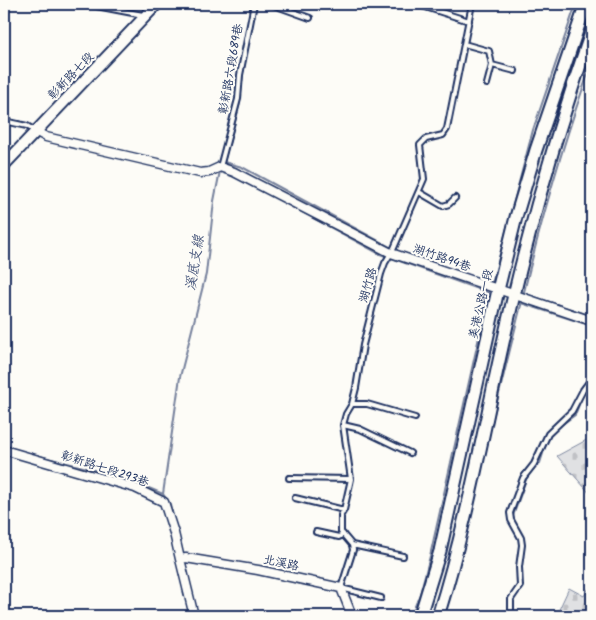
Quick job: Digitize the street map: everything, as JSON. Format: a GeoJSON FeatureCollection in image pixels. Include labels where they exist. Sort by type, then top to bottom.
{"type":"FeatureCollection","features":[{"type":"Feature","properties":{"kind":"main road","name":"美港公路一段"},"geometry":{"type":"LineString","coordinates":[[420,616],[440,551],[516,217],[536,150],[586,4]]}},
{"type":"Feature","properties":{"kind":"main road"},"geometry":{"type":"LineString","coordinates":[[438,616],[460,539],[514,294],[562,122],[592,30]]}},
{"type":"Feature","properties":{"kind":"street","name":"彰新路七段"},"geometry":{"type":"LineString","coordinates":[[4,165],[156,4]]}},
{"type":"Feature","properties":{"kind":"street"},"geometry":{"type":"LineString","coordinates":[[35,131],[46,137],[200,172],[209,172],[220,167]]}},
{"type":"Feature","properties":{"kind":"street","name":"湖竹路94巷"},"geometry":{"type":"LineString","coordinates":[[220,167],[234,172],[391,253],[592,320]]}},
{"type":"Feature","properties":{"kind":"street","name":"彰新路七段293巷"},"geometry":{"type":"LineString","coordinates":[[4,450],[135,488],[164,502],[183,559],[194,616]]}},
{"type":"Feature","properties":{"kind":"street","name":"北溪路"},"geometry":{"type":"LineString","coordinates":[[183,559],[258,570],[341,588]]}},
{"type":"Feature","properties":{"kind":"street"},"geometry":{"type":"LineString","coordinates":[[341,588],[349,615]]}},
{"type":"Feature","properties":{"kind":"lane"},"geometry":{"type":"LineString","coordinates":[[86,4],[145,16]]}},
{"type":"Feature","properties":{"kind":"lane","name":"彰新路六段689巷"},"geometry":{"type":"LineString","coordinates":[[220,167],[238,99],[240,75],[254,4]]}},
{"type":"Feature","properties":{"kind":"lane"},"geometry":{"type":"LineString","coordinates":[[271,4],[310,18]]}},
{"type":"Feature","properties":{"kind":"lane"},"geometry":{"type":"LineString","coordinates":[[416,4],[469,21]]}},
{"type":"Feature","properties":{"kind":"lane","name":"湖竹路"},"geometry":{"type":"LineString","coordinates":[[343,425],[346,414],[352,404],[363,345],[381,274],[424,179],[420,145],[426,139],[443,135],[447,129],[472,4]]}},
{"type":"Feature","properties":{"kind":"lane"},"geometry":{"type":"LineString","coordinates":[[464,44],[489,51],[492,65],[487,84]]}},
{"type":"Feature","properties":{"kind":"lane"},"geometry":{"type":"LineString","coordinates":[[492,65],[515,71]]}},
{"type":"Feature","properties":{"kind":"lane"},"geometry":{"type":"LineString","coordinates":[[4,120],[27,126],[35,131]]}},
{"type":"Feature","properties":{"kind":"lane"},"geometry":{"type":"LineString","coordinates":[[419,192],[442,206],[449,204],[455,198]]}},
{"type":"Feature","properties":{"kind":"lane"},"geometry":{"type":"LineString","coordinates":[[510,616],[511,599],[520,586],[519,567],[522,545],[521,538],[511,520],[510,513],[523,478],[534,464],[548,434],[572,411],[592,378]]}},
{"type":"Feature","properties":{"kind":"lane"},"geometry":{"type":"LineString","coordinates":[[352,404],[367,404],[415,418]]}},
{"type":"Feature","properties":{"kind":"lane"},"geometry":{"type":"LineString","coordinates":[[381,598],[341,588],[353,550],[352,545],[341,532],[341,516],[351,479],[343,425],[360,430],[410,453]]}},
{"type":"Feature","properties":{"kind":"lane"},"geometry":{"type":"LineString","coordinates":[[288,478],[351,479]]}},
{"type":"Feature","properties":{"kind":"lane"},"geometry":{"type":"LineString","coordinates":[[295,498],[344,510]]}},
{"type":"Feature","properties":{"kind":"lane"},"geometry":{"type":"LineString","coordinates":[[316,532],[339,537],[343,534]]}},
{"type":"Feature","properties":{"kind":"lane"},"geometry":{"type":"LineString","coordinates":[[352,545],[403,556]]}},
{"type":"Feature","properties":{"kind":"green space"},"geometry":{"type":"Polygon","coordinates":[[[592,437],[592,496],[557,456],[592,437]]]}},
{"type":"Feature","properties":{"kind":"green space"},"geometry":{"type":"Polygon","coordinates":[[[569,588],[584,596],[589,588],[592,588],[592,616],[556,616],[569,588]]]}},
{"type":"Feature","properties":{"kind":"waterway"},"geometry":{"type":"LineString","coordinates":[[492,284],[533,130],[576,4]]}},
{"type":"Feature","properties":{"kind":"waterway"},"geometry":{"type":"LineString","coordinates":[[224,162],[240,103],[250,35]]}},
{"type":"Feature","properties":{"kind":"waterway"},"geometry":{"type":"LineString","coordinates":[[523,296],[554,178],[592,63]]}},
{"type":"Feature","properties":{"kind":"waterway","name":"溪底支線"},"geometry":{"type":"LineString","coordinates":[[222,166],[224,162],[242,167],[399,252]]}},
{"type":"Feature","properties":{"kind":"waterway","name":"溪底支線"},"geometry":{"type":"LineString","coordinates":[[16,450],[109,474],[163,494],[180,377],[206,274],[214,201],[220,171]]}},
{"type":"Feature","properties":{"kind":"waterway"},"geometry":{"type":"LineString","coordinates":[[293,207],[380,254],[489,293]]}},
{"type":"Feature","properties":{"kind":"waterway","name":"溪底支線"},"geometry":{"type":"LineString","coordinates":[[435,264],[492,283]]}},
{"type":"Feature","properties":{"kind":"waterway"},"geometry":{"type":"LineString","coordinates":[[411,616],[420,594],[430,556],[490,288]]}},
{"type":"Feature","properties":{"kind":"waterway","name":"溪底支線"},"geometry":{"type":"LineString","coordinates":[[523,293],[592,316]]}},
{"type":"Feature","properties":{"kind":"waterway"},"geometry":{"type":"LineString","coordinates":[[492,422],[522,301]]}},
{"type":"Feature","properties":{"kind":"waterway"},"geometry":{"type":"LineString","coordinates":[[521,303],[592,326]]}},
{"type":"Feature","properties":{"kind":"waterway"},"geometry":{"type":"LineString","coordinates":[[557,428],[575,415],[584,392],[592,381]]}},
{"type":"Feature","properties":{"kind":"waterway"},"geometry":{"type":"LineString","coordinates":[[534,467],[540,463],[547,441]]}},
{"type":"Feature","properties":{"kind":"waterway"},"geometry":{"type":"LineString","coordinates":[[515,524],[513,516],[528,474]]}},
{"type":"Feature","properties":{"kind":"waterway"},"geometry":{"type":"LineString","coordinates":[[163,494],[170,504],[173,519]]}},
{"type":"Feature","properties":{"kind":"waterway"},"geometry":{"type":"LineString","coordinates":[[4,585],[6,577]]}},
{"type":"Feature","properties":{"kind":"waterway"},"geometry":{"type":"LineString","coordinates":[[444,616],[452,587]]}}]}
